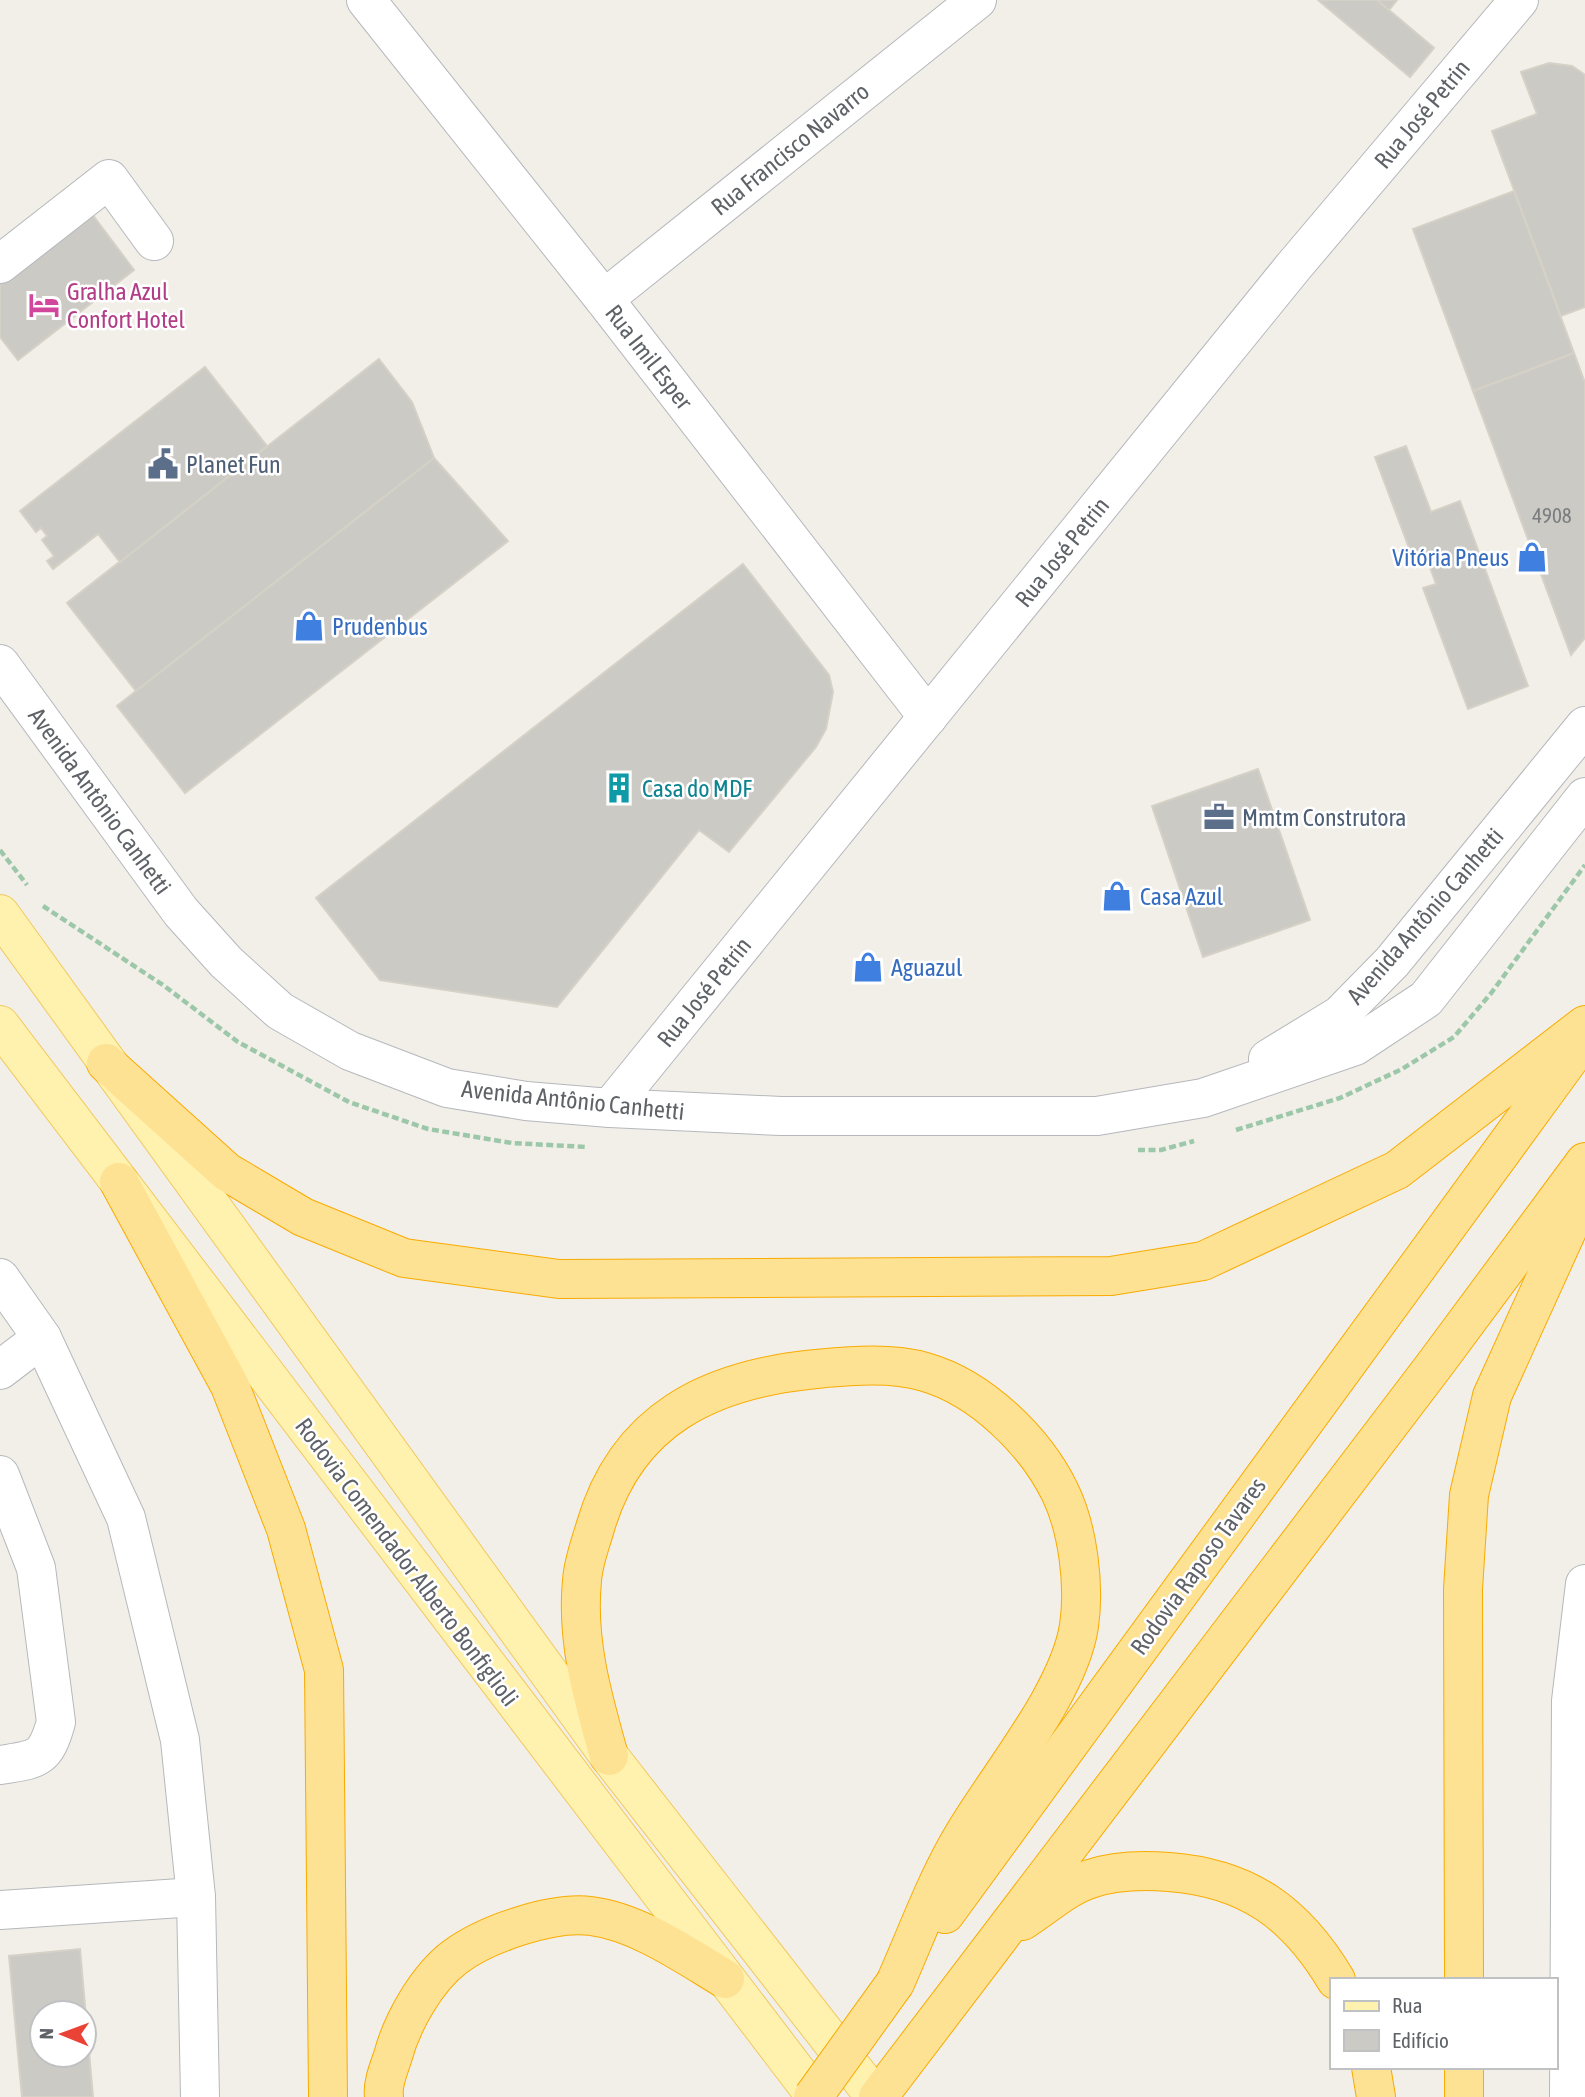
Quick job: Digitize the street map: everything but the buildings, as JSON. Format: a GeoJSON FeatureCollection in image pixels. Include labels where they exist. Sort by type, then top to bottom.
{"type":"FeatureCollection","features":[{"type":"Feature","properties":{"kind":"highway"},"geometry":{"type":"LineString","coordinates":[[106,1063],[226,1172],[303,1217],[404,1258],[570,1279],[1111,1276],[1203,1261],[1397,1170],[1585,1025]]}},
{"type":"Feature","properties":{"kind":"highway","name":"Rodovia Raposo Tavares"},"geometry":{"type":"LineString","coordinates":[[815,2097],[895,1983],[1585,1037]]}},
{"type":"Feature","properties":{"kind":"highway"},"geometry":{"type":"LineString","coordinates":[[877,2097],[1436,1363],[1585,1162]]}},
{"type":"Feature","properties":{"kind":"highway"},"geometry":{"type":"LineString","coordinates":[[119,1182],[230,1386],[286,1528],[324,1670],[328,2097]]}},
{"type":"Feature","properties":{"kind":"highway"},"geometry":{"type":"LineString","coordinates":[[1464,1978],[1463,1589],[1469,1495],[1492,1396],[1585,1191]]}},
{"type":"Feature","properties":{"kind":"highway"},"geometry":{"type":"LineString","coordinates":[[609,1755],[590,1688],[582,1628],[582,1579],[602,1503],[618,1473],[652,1428],[693,1401],[739,1381],[784,1372],[856,1365],[925,1372],[965,1391],[995,1410],[1030,1447],[1060,1493],[1076,1551],[1080,1584],[1079,1626],[1065,1675],[962,1837],[895,1983]]}},
{"type":"Feature","properties":{"kind":"highway"},"geometry":{"type":"LineString","coordinates":[[1000,1934],[1089,1879],[1139,1870],[1193,1874],[1245,1888],[1289,1919],[1334,1978]]}},
{"type":"Feature","properties":{"kind":"highway"},"geometry":{"type":"LineString","coordinates":[[384,2097],[396,2043],[417,2000],[454,1958],[496,1935],[543,1919],[590,1916],[651,1935],[725,1979]]}},
{"type":"Feature","properties":{"kind":"highway"},"geometry":{"type":"LineString","coordinates":[[1371,2069],[1376,2097]]}},
{"type":"Feature","properties":{"kind":"highway"},"geometry":{"type":"LineString","coordinates":[[1464,2069],[1464,2097]]}},
{"type":"Feature","properties":{"kind":"main road","name":"Rodovia Comendador Alberto Bonfiglioli"},"geometry":{"type":"LineString","coordinates":[[0,914],[609,1755],[877,2097]]}},
{"type":"Feature","properties":{"kind":"main road","name":"Rodovia Comendador Alberto Bonfiglioli"},"geometry":{"type":"LineString","coordinates":[[0,1025],[815,2097]]}},
{"type":"Feature","properties":{"kind":"street","name":"Rua Imil Esper"},"geometry":{"type":"LineString","coordinates":[[366,0],[604,299],[928,717]]}},
{"type":"Feature","properties":{"kind":"street","name":"Rua José Petrin"},"geometry":{"type":"LineString","coordinates":[[610,1108],[1294,266],[1519,0]]}},
{"type":"Feature","properties":{"kind":"street","name":"Rua Francisco Navarro"},"geometry":{"type":"LineString","coordinates":[[604,299],[966,3]]}},
{"type":"Feature","properties":{"kind":"street"},"geometry":{"type":"LineString","coordinates":[[0,264],[109,179],[154,240]]}},
{"type":"Feature","properties":{"kind":"street","name":"Avenida Antônio Canhetti"},"geometry":{"type":"LineString","coordinates":[[0,664],[181,912],[226,962],[280,1011],[351,1051],[447,1087],[526,1101],[781,1116],[1097,1116],[1203,1098],[1355,1046],[1426,999],[1585,797]]}},
{"type":"Feature","properties":{"kind":"street","name":"Avenida Antônio Canhetti"},"geometry":{"type":"LineString","coordinates":[[1203,1098],[1339,1015],[1392,962],[1585,726]]}},
{"type":"Feature","properties":{"kind":"street"},"geometry":{"type":"LineString","coordinates":[[0,1278],[42,1338],[126,1518],[180,1740],[196,1897],[200,2097]]}},
{"type":"Feature","properties":{"kind":"street"},"geometry":{"type":"LineString","coordinates":[[0,1370],[42,1338]]}},
{"type":"Feature","properties":{"kind":"street"},"geometry":{"type":"LineString","coordinates":[[0,1475],[36,1568],[56,1722],[49,1746],[37,1759],[0,1765]]}},
{"type":"Feature","properties":{"kind":"street"},"geometry":{"type":"LineString","coordinates":[[1569,2097],[1576,2006],[1571,1701],[1585,1584]]}},
{"type":"Feature","properties":{"kind":"street"},"geometry":{"type":"LineString","coordinates":[[0,1910],[196,1897]]}},
{"type":"Feature","properties":{"kind":"place","name":"Gralha Azul Confort Hotel"},"geometry":{"type":"Point","coordinates":[44,305]}},
{"type":"Feature","properties":{"kind":"place","name":"Planet Fun"},"geometry":{"type":"Point","coordinates":[163,464]}},
{"type":"Feature","properties":{"kind":"place","name":"Vitória Pneus"},"geometry":{"type":"Point","coordinates":[1532,557]}},
{"type":"Feature","properties":{"kind":"place","name":"Prudenbus"},"geometry":{"type":"Point","coordinates":[309,626]}},
{"type":"Feature","properties":{"kind":"place","name":"Casa do MDF"},"geometry":{"type":"Point","coordinates":[619,788]}},
{"type":"Feature","properties":{"kind":"place","name":"Mmtm Construtora"},"geometry":{"type":"Point","coordinates":[1219,817]}},
{"type":"Feature","properties":{"kind":"place","name":"Casa Azul"},"geometry":{"type":"Point","coordinates":[1117,896]}},
{"type":"Feature","properties":{"kind":"place","name":"Aguazul"},"geometry":{"type":"Point","coordinates":[868,967]}}]}
